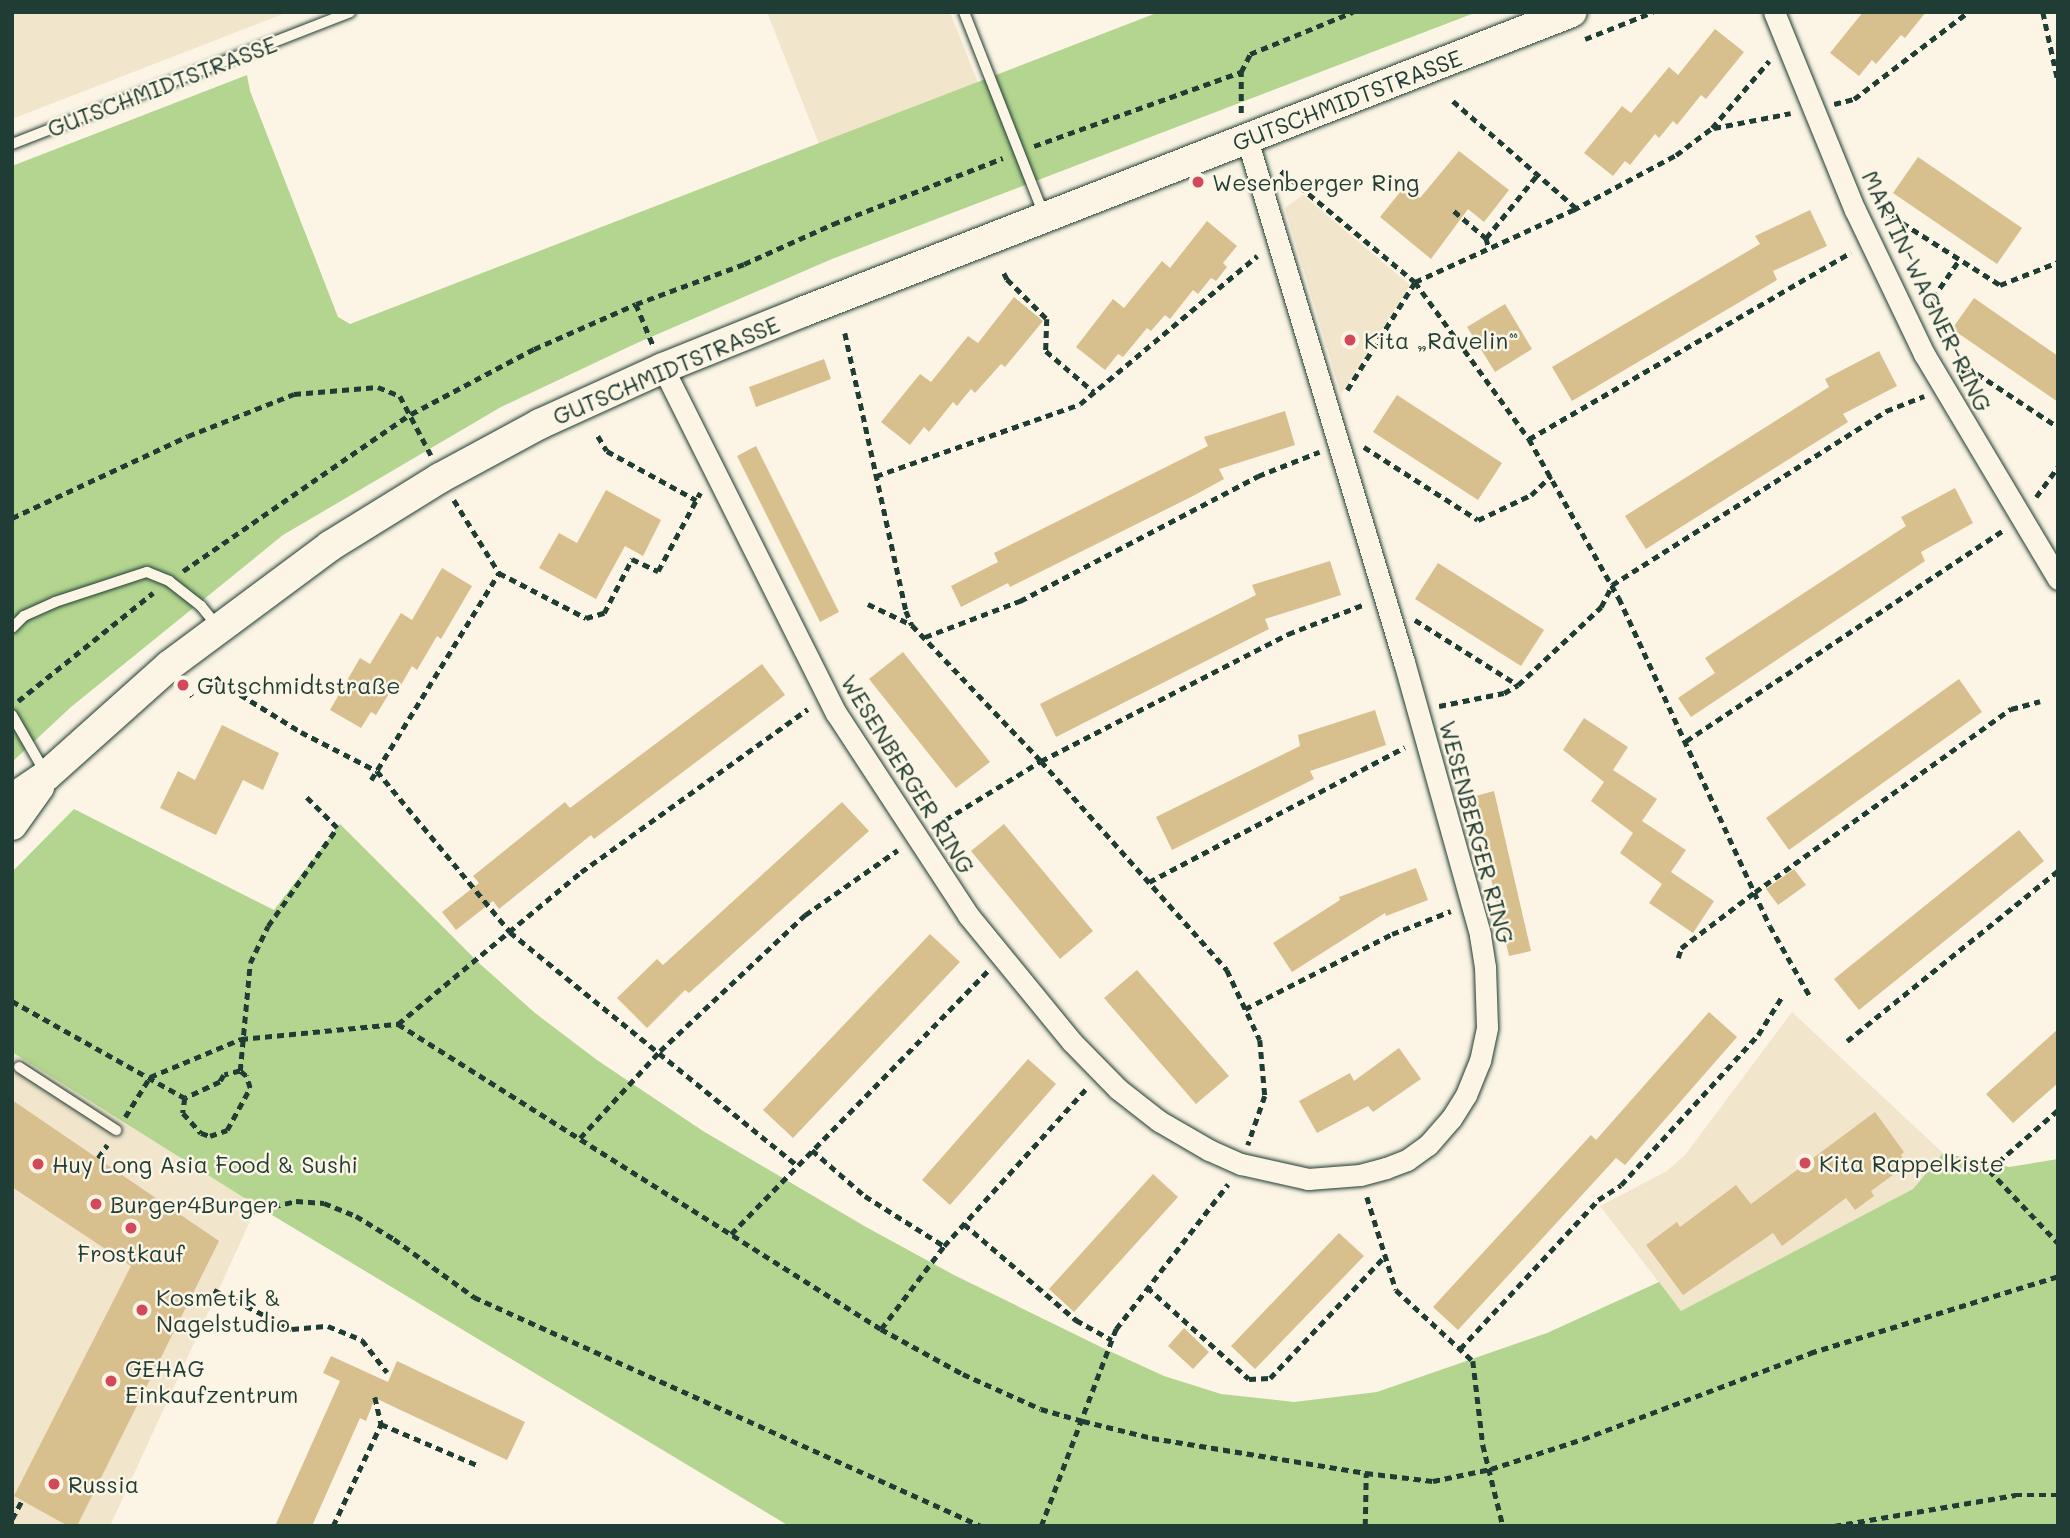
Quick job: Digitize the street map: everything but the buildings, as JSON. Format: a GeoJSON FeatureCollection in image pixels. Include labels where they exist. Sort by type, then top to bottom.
{"type":"FeatureCollection","features":[{"type":"Feature","properties":{"kind":"street","name":"GUTSCHMIDTSTRASSE"},"geometry":{"type":"LineString","coordinates":[[12,799],[47,775],[139,691],[218,627],[330,546],[448,491],[540,424],[663,368],[1572,12]]}},
{"type":"Feature","properties":{"kind":"street","name":"MARTIN-WAGNER-RING"},"geometry":{"type":"LineString","coordinates":[[1774,12],[1870,242],[1942,390],[2058,579]]}},
{"type":"Feature","properties":{"kind":"street","name":"WESENBERGER RING"},"geometry":{"type":"LineString","coordinates":[[663,368],[826,696],[915,838],[1000,958],[1101,1072],[1159,1121],[1209,1150],[1241,1164],[1308,1179],[1360,1175],[1407,1160],[1428,1145],[1451,1119],[1466,1095],[1480,1061],[1487,1027],[1485,967],[1472,904],[1393,623],[1247,139]]}},
{"type":"Feature","properties":{"kind":"street","name":"GUTSCHMIDTSTRASSE"},"geometry":{"type":"LineString","coordinates":[[12,825],[47,775]]}},
{"type":"Feature","properties":{"kind":"lane","name":"GUTSCHMIDTSTRASSE"},"geometry":{"type":"LineString","coordinates":[[12,144],[350,12]]}},
{"type":"Feature","properties":{"kind":"lane"},"geometry":{"type":"LineString","coordinates":[[964,12],[1045,218]]}},
{"type":"Feature","properties":{"kind":"lane"},"geometry":{"type":"LineString","coordinates":[[12,628],[24,616],[55,602],[147,572],[169,581],[201,606],[218,627]]}},
{"type":"Feature","properties":{"kind":"lane"},"geometry":{"type":"LineString","coordinates":[[12,715],[47,775]]}},
{"type":"Feature","properties":{"kind":"lane"},"geometry":{"type":"LineString","coordinates":[[19,1067],[116,1130]]}},
{"type":"Feature","properties":{"kind":"path"},"geometry":{"type":"LineString","coordinates":[[1247,139],[1240,113],[1241,72],[1250,54],[1353,12]]}},
{"type":"Feature","properties":{"kind":"path"},"geometry":{"type":"LineString","coordinates":[[1573,44],[1653,12]]}},
{"type":"Feature","properties":{"kind":"path"},"geometry":{"type":"LineString","coordinates":[[1712,128],[1813,110],[1854,99],[1968,12]]}},
{"type":"Feature","properties":{"kind":"path"},"geometry":{"type":"LineString","coordinates":[[2043,12],[2058,80]]}},
{"type":"Feature","properties":{"kind":"path"},"geometry":{"type":"LineString","coordinates":[[1327,404],[1342,399],[1415,282],[1576,208],[1676,155],[1712,128],[1786,42]]}},
{"type":"Feature","properties":{"kind":"path"},"geometry":{"type":"LineString","coordinates":[[12,706],[169,581],[411,414],[534,349],[636,304],[744,264],[833,224],[1019,151],[1241,72]]}},
{"type":"Feature","properties":{"kind":"path"},"geometry":{"type":"LineString","coordinates":[[1453,101],[1576,208]]}},
{"type":"Feature","properties":{"kind":"path"},"geometry":{"type":"LineString","coordinates":[[1278,168],[1415,282],[1529,439],[1612,585],[1755,892],[1811,998]]}},
{"type":"Feature","properties":{"kind":"path"},"geometry":{"type":"LineString","coordinates":[[1486,238],[1538,174]]}},
{"type":"Feature","properties":{"kind":"path"},"geometry":{"type":"LineString","coordinates":[[1846,187],[2000,285],[2058,262]]}},
{"type":"Feature","properties":{"kind":"path"},"geometry":{"type":"LineString","coordinates":[[1454,211],[1486,238],[1490,248]]}},
{"type":"Feature","properties":{"kind":"path"},"geometry":{"type":"LineString","coordinates":[[876,476],[1080,404],[1277,240]]}},
{"type":"Feature","properties":{"kind":"path"},"geometry":{"type":"LineString","coordinates":[[1529,439],[1870,242]]}},
{"type":"Feature","properties":{"kind":"path"},"geometry":{"type":"LineString","coordinates":[[1912,330],[1959,260]]}},
{"type":"Feature","properties":{"kind":"path"},"geometry":{"type":"LineString","coordinates":[[995,268],[1008,263]]}},
{"type":"Feature","properties":{"kind":"path"},"geometry":{"type":"LineString","coordinates":[[1004,273],[1047,319],[1046,351],[1094,392]]}},
{"type":"Feature","properties":{"kind":"path"},"geometry":{"type":"LineString","coordinates":[[636,304],[663,368]]}},
{"type":"Feature","properties":{"kind":"path"},"geometry":{"type":"LineString","coordinates":[[840,329],[853,324]]}},
{"type":"Feature","properties":{"kind":"path"},"geometry":{"type":"LineString","coordinates":[[845,333],[906,611],[912,625]]}},
{"type":"Feature","properties":{"kind":"path"},"geometry":{"type":"LineString","coordinates":[[1418,710],[1504,693],[1518,685],[1601,607],[1612,585],[1886,411],[1942,390],[1967,367],[2058,426]]}},
{"type":"Feature","properties":{"kind":"path"},"geometry":{"type":"LineString","coordinates":[[12,518],[188,436],[294,394],[377,387],[400,396],[448,491],[499,573],[586,618],[604,613],[632,559],[658,571],[713,470]]}},
{"type":"Feature","properties":{"kind":"path"},"geometry":{"type":"LineString","coordinates":[[590,432],[601,427]]}},
{"type":"Feature","properties":{"kind":"path"},"geometry":{"type":"LineString","coordinates":[[598,436],[607,451],[696,500]]}},
{"type":"Feature","properties":{"kind":"path"},"geometry":{"type":"LineString","coordinates":[[925,637],[1020,601],[1258,476],[1339,444],[1359,443],[1478,520],[1531,495],[1551,477]]}},
{"type":"Feature","properties":{"kind":"path"},"geometry":{"type":"LineString","coordinates":[[1686,741],[2020,518],[2058,467]]}},
{"type":"Feature","properties":{"kind":"path"},"geometry":{"type":"LineString","coordinates":[[448,491],[467,497]]}},
{"type":"Feature","properties":{"kind":"path"},"geometry":{"type":"LineString","coordinates":[[445,510],[448,491]]}},
{"type":"Feature","properties":{"kind":"path"},"geometry":{"type":"LineString","coordinates":[[371,780],[499,573]]}},
{"type":"Feature","properties":{"kind":"path"},"geometry":{"type":"LineString","coordinates":[[580,1138],[658,1054],[805,915],[915,838],[1041,761],[1288,634],[1385,597]]}},
{"type":"Feature","properties":{"kind":"path"},"geometry":{"type":"LineString","coordinates":[[868,604],[912,625],[1041,761],[1227,970],[1260,1040],[1265,1096],[1241,1164],[1116,1329],[1041,1526]]}},
{"type":"Feature","properties":{"kind":"path"},"geometry":{"type":"LineString","coordinates":[[1393,623],[1411,618],[1518,685]]}},
{"type":"Feature","properties":{"kind":"path"},"geometry":{"type":"LineString","coordinates":[[216,677],[301,732],[377,771],[510,932],[797,1165]]}},
{"type":"Feature","properties":{"kind":"path"},"geometry":{"type":"LineString","coordinates":[[183,685],[192,696]]}},
{"type":"Feature","properties":{"kind":"path"},"geometry":{"type":"LineString","coordinates":[[116,1130],[150,1077],[241,1039],[398,1024],[581,872],[826,696]]}},
{"type":"Feature","properties":{"kind":"path"},"geometry":{"type":"LineString","coordinates":[[1678,958],[1681,948],[1755,892],[2011,709],[2040,701]]}},
{"type":"Feature","properties":{"kind":"path"},"geometry":{"type":"LineString","coordinates":[[1149,882],[1425,736]]}},
{"type":"Feature","properties":{"kind":"path"},"geometry":{"type":"LineString","coordinates":[[185,1098],[183,1112],[188,1120],[201,1133],[218,1135],[232,1124],[250,1088],[240,1071],[250,963],[268,926],[337,828],[304,794]]}},
{"type":"Feature","properties":{"kind":"path"},"geometry":{"type":"LineString","coordinates":[[1847,1041],[2058,871]]}},
{"type":"Feature","properties":{"kind":"path"},"geometry":{"type":"LineString","coordinates":[[1245,1009],[1392,934],[1472,904]]}},
{"type":"Feature","properties":{"kind":"path"},"geometry":{"type":"LineString","coordinates":[[732,1234],[1000,958]]}},
{"type":"Feature","properties":{"kind":"path"},"geometry":{"type":"LineString","coordinates":[[1460,1349],[1598,1200],[1621,1185],[1758,1035],[1783,995]]}},
{"type":"Feature","properties":{"kind":"path"},"geometry":{"type":"LineString","coordinates":[[12,1001],[185,1098]]}},
{"type":"Feature","properties":{"kind":"path"},"geometry":{"type":"LineString","coordinates":[[398,1024],[881,1329],[962,1374],[1041,1409],[1152,1438],[1366,1473],[1433,1481],[1491,1469],[1583,1439],[1810,1353],[2058,1276]]}},
{"type":"Feature","properties":{"kind":"path"},"geometry":{"type":"LineString","coordinates":[[185,1098],[220,1082],[224,1075],[240,1071]]}},
{"type":"Feature","properties":{"kind":"path"},"geometry":{"type":"LineString","coordinates":[[881,1329],[944,1246],[1101,1072]]}},
{"type":"Feature","properties":{"kind":"path"},"geometry":{"type":"LineString","coordinates":[[1989,1170],[2058,1110]]}},
{"type":"Feature","properties":{"kind":"path"},"geometry":{"type":"LineString","coordinates":[[812,1150],[865,1196],[944,1246]]}},
{"type":"Feature","properties":{"kind":"path"},"geometry":{"type":"LineString","coordinates":[[1967,1166],[1989,1170],[2058,1242]]}},
{"type":"Feature","properties":{"kind":"path"},"geometry":{"type":"LineString","coordinates":[[1360,1175],[1396,1290],[1473,1361],[1483,1445],[1503,1526]]}},
{"type":"Feature","properties":{"kind":"path"},"geometry":{"type":"LineString","coordinates":[[250,1212],[296,1200],[324,1203],[345,1212],[394,1239],[474,1297],[981,1526]]}},
{"type":"Feature","properties":{"kind":"path"},"geometry":{"type":"LineString","coordinates":[[964,1224],[1076,1320],[1112,1340]]}},
{"type":"Feature","properties":{"kind":"path"},"geometry":{"type":"LineString","coordinates":[[1147,1287],[1249,1379],[1270,1378],[1386,1255]]}},
{"type":"Feature","properties":{"kind":"path"},"geometry":{"type":"LineString","coordinates":[[214,1290],[292,1329],[328,1326],[362,1340],[387,1371]]}},
{"type":"Feature","properties":{"kind":"path"},"geometry":{"type":"LineString","coordinates":[[333,1526],[381,1424],[375,1398]]}},
{"type":"Feature","properties":{"kind":"path"},"geometry":{"type":"LineString","coordinates":[[381,1424],[477,1465]]}},
{"type":"Feature","properties":{"kind":"path"},"geometry":{"type":"LineString","coordinates":[[1365,1526],[1366,1473]]}},
{"type":"Feature","properties":{"kind":"path"},"geometry":{"type":"LineString","coordinates":[[1834,1526],[2015,1495],[2058,1496]]}},
{"type":"Feature","properties":{"kind":"path"},"geometry":{"type":"LineString","coordinates":[[12,1519],[22,1500]]}},
{"type":"Feature","properties":{"kind":"shaded area"},"geometry":{"type":"Polygon","coordinates":[[[12,12],[288,12],[12,119],[12,12]]]}},
{"type":"Feature","properties":{"kind":"shaded area"},"geometry":{"type":"Polygon","coordinates":[[[767,12],[950,12],[978,83],[819,144],[767,12]]]}},
{"type":"Feature","properties":{"kind":"shaded area","name":"Kita „Ravelin“"},"geometry":{"type":"Polygon","coordinates":[[[1303,195],[1410,285],[1341,394],[1285,208],[1303,195]]]}},
{"type":"Feature","properties":{"kind":"shaded area","name":"Kita Rappelkiste"},"geometry":{"type":"Polygon","coordinates":[[[1792,1012],[1943,1153],[1913,1189],[1681,1311],[1600,1206],[1667,1171],[1685,1155],[1792,1012]]]}},
{"type":"Feature","properties":{"kind":"shaded area"},"geometry":{"type":"Polygon","coordinates":[[[12,1052],[257,1206],[110,1526],[12,1526],[12,1052]]]}},
{"type":"Feature","properties":{"kind":"green space"},"geometry":{"type":"Polygon","coordinates":[[[1159,12],[1477,12],[832,259],[637,343],[501,407],[283,535],[71,707],[12,762],[12,166],[247,75],[250,91],[338,317],[350,324],[1159,12]]]}},
{"type":"Feature","properties":{"kind":"green space"},"geometry":{"type":"Polygon","coordinates":[[[74,809],[274,910],[340,824],[479,963],[535,1013],[597,1060],[703,1131],[866,1227],[954,1275],[1164,1376],[1221,1394],[1294,1402],[1377,1392],[1547,1333],[1659,1282],[1681,1311],[1913,1189],[1943,1153],[2009,1167],[2058,1159],[2058,1526],[789,1526],[257,1206],[12,1052],[12,872],[74,809]]]}},
{"type":"Feature","properties":{"kind":"place","name":"Wesenberger Ring"},"geometry":{"type":"Point","coordinates":[1198,182]}},
{"type":"Feature","properties":{"kind":"place","name":"Kita „Ravelin“"},"geometry":{"type":"Point","coordinates":[1350,340]}},
{"type":"Feature","properties":{"kind":"place","name":"Gutschmidtstraße"},"geometry":{"type":"Point","coordinates":[183,685]}},
{"type":"Feature","properties":{"kind":"place","name":"Kita Rappelkiste"},"geometry":{"type":"Point","coordinates":[1805,1163]}},
{"type":"Feature","properties":{"kind":"place","name":"Huy Long Asia Food & Sushi"},"geometry":{"type":"Point","coordinates":[38,1164]}},
{"type":"Feature","properties":{"kind":"place","name":"Burger4Burger"},"geometry":{"type":"Point","coordinates":[96,1204]}},
{"type":"Feature","properties":{"kind":"place","name":"Frostkauf"},"geometry":{"type":"Point","coordinates":[131,1228]}},
{"type":"Feature","properties":{"kind":"place","name":"Kosmetik & Nagelstudio"},"geometry":{"type":"Point","coordinates":[142,1310]}},
{"type":"Feature","properties":{"kind":"place","name":"GEHAG Einkaufzentrum"},"geometry":{"type":"Point","coordinates":[111,1381]}},
{"type":"Feature","properties":{"kind":"place","name":"Russia"},"geometry":{"type":"Point","coordinates":[54,1484]}}]}
